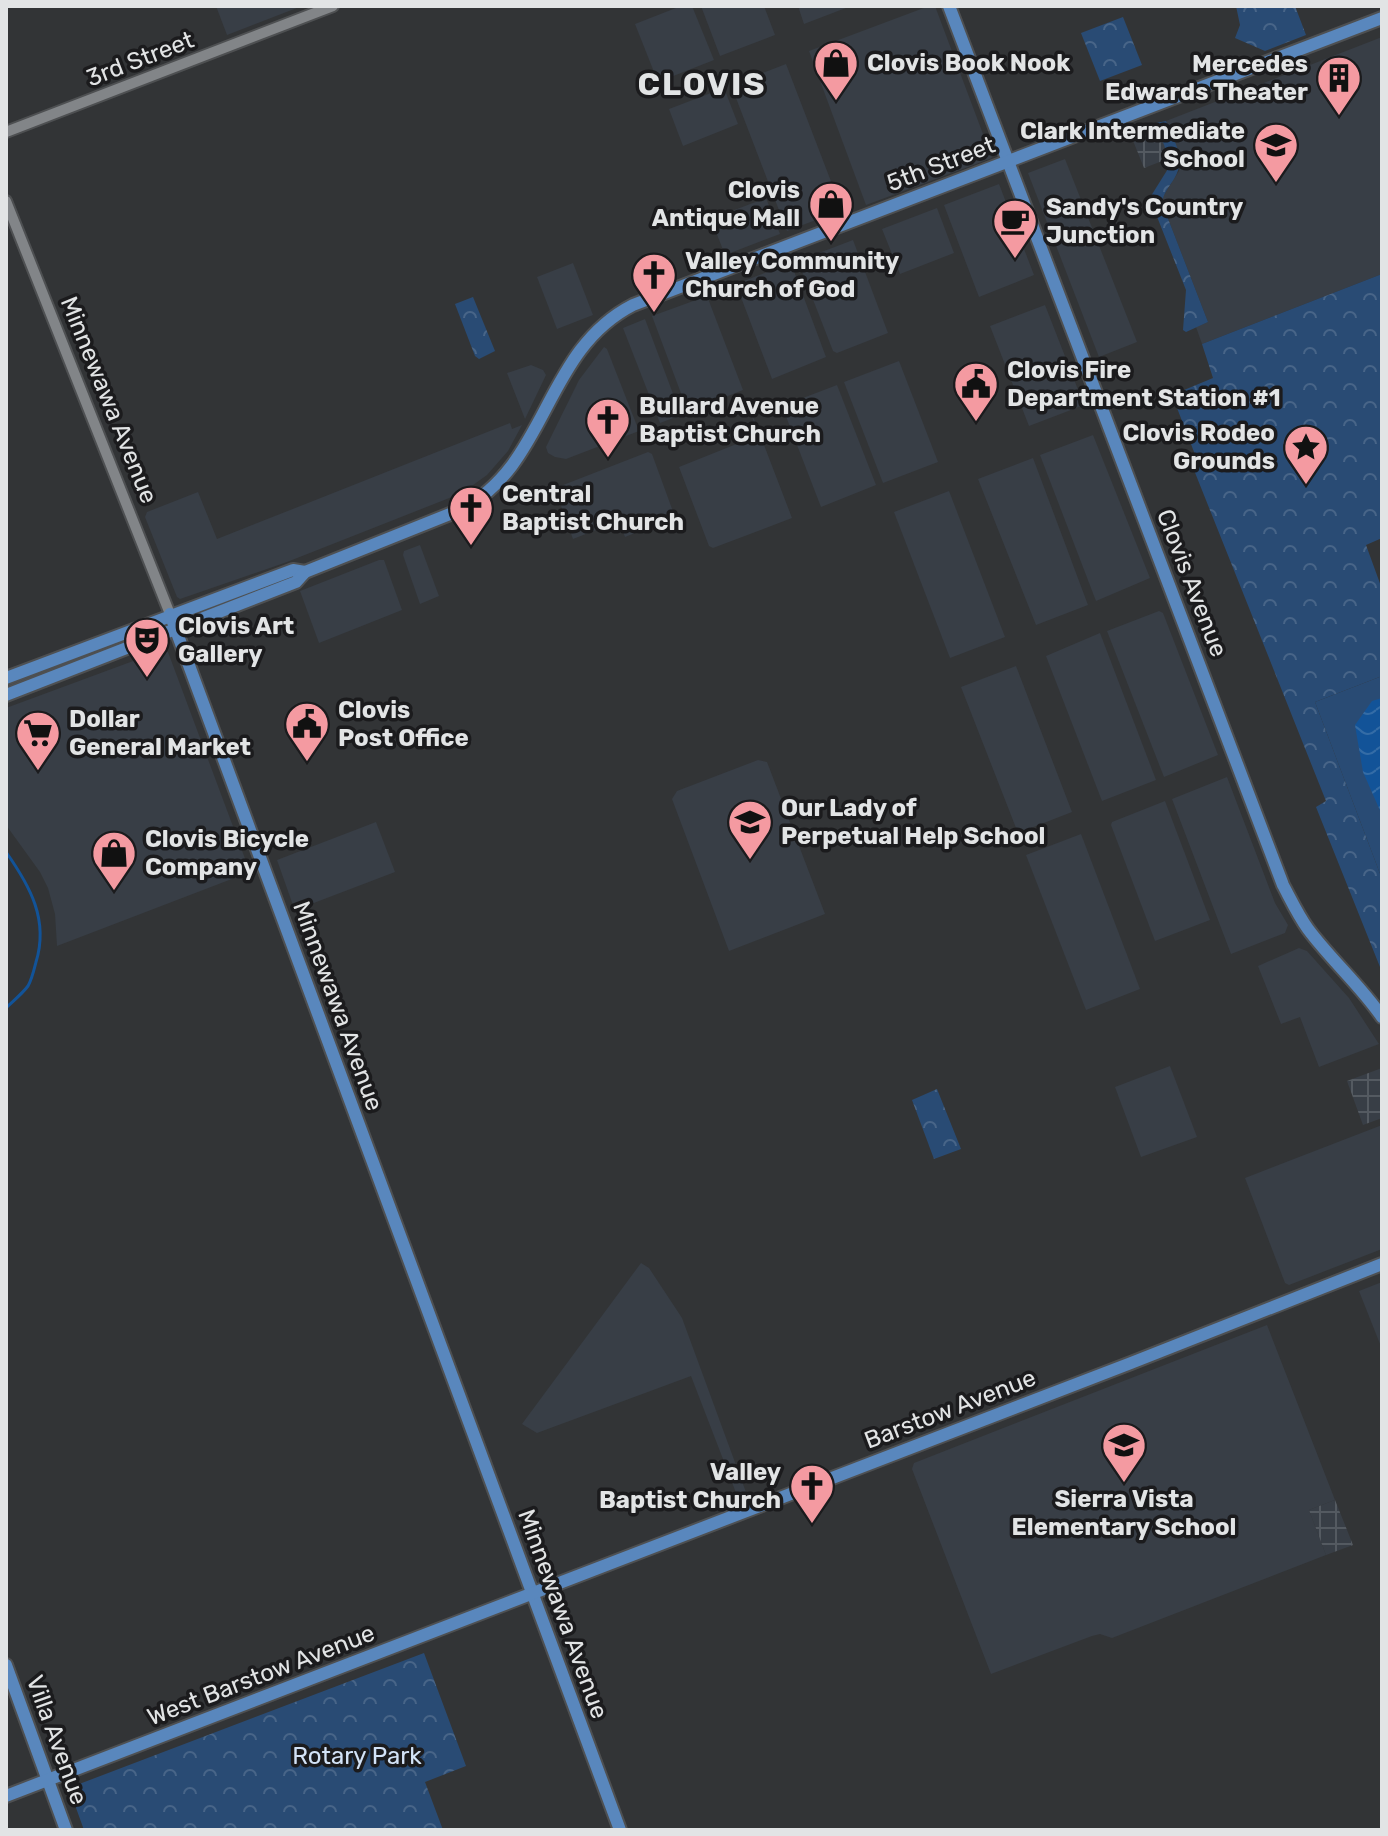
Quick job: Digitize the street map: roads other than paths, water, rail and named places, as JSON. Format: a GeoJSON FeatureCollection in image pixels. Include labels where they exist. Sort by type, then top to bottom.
{"type":"FeatureCollection","features":[{"type":"Feature","properties":{"kind":"main road","name":"Clovis Avenue"},"geometry":{"type":"LineString","coordinates":[[949,6],[1283,885],[1309,931],[1355,981],[1382,1017]]}},
{"type":"Feature","properties":{"kind":"main road","name":"5th Street"},"geometry":{"type":"LineString","coordinates":[[305,572],[460,510],[487,493],[520,457],[569,363],[590,336],[608,320],[633,305],[1382,18]]}},
{"type":"Feature","properties":{"kind":"main road"},"geometry":{"type":"LineString","coordinates":[[6,678],[293,570],[305,572]]}},
{"type":"Feature","properties":{"kind":"main road"},"geometry":{"type":"LineString","coordinates":[[6,695],[296,582],[305,572]]}},
{"type":"Feature","properties":{"kind":"main road","name":"Minnewawa Avenue"},"geometry":{"type":"LineString","coordinates":[[170,614],[620,1830]]}},
{"type":"Feature","properties":{"kind":"main road"},"geometry":{"type":"LineString","coordinates":[[52,678],[59,666],[92,653],[117,635]]}},
{"type":"Feature","properties":{"kind":"main road","name":"Barstow Avenue"},"geometry":{"type":"LineString","coordinates":[[533,1595],[1382,1264]]}},
{"type":"Feature","properties":{"kind":"main road","name":"West Barstow Avenue"},"geometry":{"type":"LineString","coordinates":[[6,1796],[533,1595]]}},
{"type":"Feature","properties":{"kind":"main road","name":"Villa Avenue"},"geometry":{"type":"LineString","coordinates":[[6,1665],[66,1830]]}},
{"type":"Feature","properties":{"kind":"street","name":"3rd Street"},"geometry":{"type":"LineString","coordinates":[[6,132],[333,6]]}},
{"type":"Feature","properties":{"kind":"street","name":"Minnewawa Avenue"},"geometry":{"type":"LineString","coordinates":[[6,201],[170,614]]}},
{"type":"Feature","properties":{"kind":"water"},"geometry":{"type":"Polygon","coordinates":[[[1382,698],[1382,815],[1363,772],[1355,725],[1372,701],[1382,698]]]}},
{"type":"Feature","properties":{"kind":"waterway"},"geometry":{"type":"LineString","coordinates":[[6,852],[35,904],[40,932],[29,983],[6,1008]]}},
{"type":"Feature","properties":{"kind":"place","name":"Clovis Book Nook"},"geometry":{"type":"Point","coordinates":[836,102]}},
{"type":"Feature","properties":{"kind":"place","name":"Mercedes Edwards Theater"},"geometry":{"type":"Point","coordinates":[1339,117]}},
{"type":"Feature","properties":{"kind":"place","name":"Clark Intermediate School"},"geometry":{"type":"Point","coordinates":[1276,184]}},
{"type":"Feature","properties":{"kind":"place","name":"Clovis Antique Mall"},"geometry":{"type":"Point","coordinates":[831,243]}},
{"type":"Feature","properties":{"kind":"place","name":"Sandy's Country Junction"},"geometry":{"type":"Point","coordinates":[1015,260]}},
{"type":"Feature","properties":{"kind":"place","name":"Valley Community Church of God"},"geometry":{"type":"Point","coordinates":[654,314]}},
{"type":"Feature","properties":{"kind":"place","name":"Clovis Fire Department Station #1"},"geometry":{"type":"Point","coordinates":[976,423]}},
{"type":"Feature","properties":{"kind":"place","name":"Bullard Avenue Baptist Church"},"geometry":{"type":"Point","coordinates":[608,459]}},
{"type":"Feature","properties":{"kind":"place","name":"Clovis Rodeo Grounds"},"geometry":{"type":"Point","coordinates":[1306,486]}},
{"type":"Feature","properties":{"kind":"place","name":"Central Baptist Church"},"geometry":{"type":"Point","coordinates":[471,547]}},
{"type":"Feature","properties":{"kind":"place","name":"Clovis Art Gallery"},"geometry":{"type":"Point","coordinates":[147,679]}},
{"type":"Feature","properties":{"kind":"place","name":"Clovis Post Office"},"geometry":{"type":"Point","coordinates":[307,763]}},
{"type":"Feature","properties":{"kind":"place","name":"Dollar General Market"},"geometry":{"type":"Point","coordinates":[38,772]}},
{"type":"Feature","properties":{"kind":"place","name":"Our Lady of Perpetual Help School"},"geometry":{"type":"Point","coordinates":[750,861]}},
{"type":"Feature","properties":{"kind":"place","name":"Clovis Bicycle Company"},"geometry":{"type":"Point","coordinates":[114,892]}},
{"type":"Feature","properties":{"kind":"place","name":"Sierra Vista Elementary School"},"geometry":{"type":"Point","coordinates":[1124,1484]}},
{"type":"Feature","properties":{"kind":"place","name":"Valley Baptist Church"},"geometry":{"type":"Point","coordinates":[812,1525]}},
{"type":"Feature","properties":{"kind":"district","name":"CLOVIS"},"geometry":{"type":"Point","coordinates":[702,84]}},
{"type":"Feature","properties":{"kind":"park label","name":"Rotary Park"},"geometry":{"type":"Point","coordinates":[357,1756]}}]}
